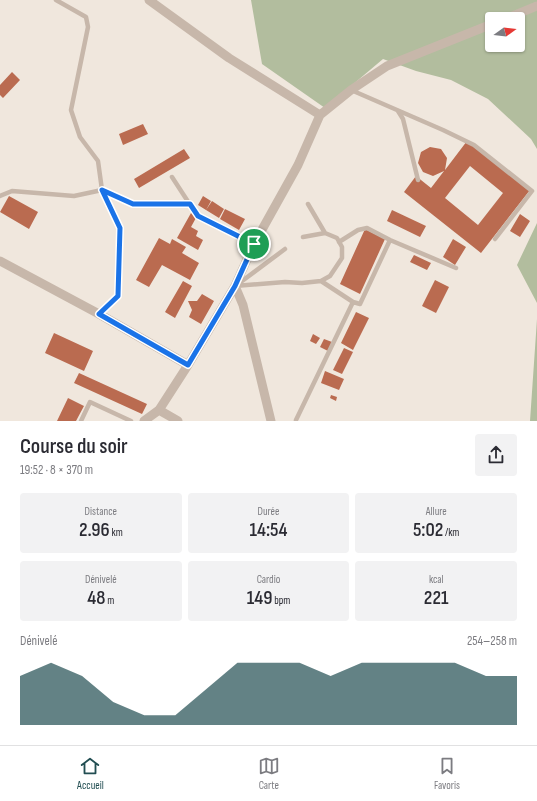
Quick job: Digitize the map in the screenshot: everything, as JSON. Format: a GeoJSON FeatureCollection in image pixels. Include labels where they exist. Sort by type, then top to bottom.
{"type":"FeatureCollection","features":[{"type":"Feature","properties":{"kind":"street"},"geometry":{"type":"LineString","coordinates":[[149,0],[229,58],[320,115]]}},
{"type":"Feature","properties":{"kind":"street"},"geometry":{"type":"LineString","coordinates":[[522,12],[537,6]]}},
{"type":"Feature","properties":{"kind":"street"},"geometry":{"type":"LineString","coordinates":[[144,421],[159,410],[188,365],[235,286],[254,244],[298,165],[320,115],[351,90],[387,66],[485,27]]}},
{"type":"Feature","properties":{"kind":"street"},"geometry":{"type":"LineString","coordinates":[[0,261],[99,314],[188,365]]}},
{"type":"Feature","properties":{"kind":"street"},"geometry":{"type":"LineString","coordinates":[[235,286],[243,306],[270,421]]}},
{"type":"Feature","properties":{"kind":"street"},"geometry":{"type":"LineString","coordinates":[[159,410],[178,421]]}},
{"type":"Feature","properties":{"kind":"lane"},"geometry":{"type":"LineString","coordinates":[[56,0],[86,17],[88,27],[71,110],[80,137],[98,161],[102,190],[120,228],[118,296],[99,314]]}},
{"type":"Feature","properties":{"kind":"lane"},"geometry":{"type":"LineString","coordinates":[[351,90],[474,145],[532,191],[495,239]]}},
{"type":"Feature","properties":{"kind":"lane"},"geometry":{"type":"LineString","coordinates":[[398,111],[403,119],[418,180]]}},
{"type":"Feature","properties":{"kind":"lane"},"geometry":{"type":"LineString","coordinates":[[172,177],[198,216],[254,244]]}},
{"type":"Feature","properties":{"kind":"lane"},"geometry":{"type":"LineString","coordinates":[[0,196],[12,191],[74,196],[102,190],[133,204],[190,204]]}},
{"type":"Feature","properties":{"kind":"lane"},"geometry":{"type":"LineString","coordinates":[[308,204],[325,233]]}},
{"type":"Feature","properties":{"kind":"lane"},"geometry":{"type":"LineString","coordinates":[[339,242],[358,230],[367,228],[390,240],[456,268]]}},
{"type":"Feature","properties":{"kind":"lane"},"geometry":{"type":"LineString","coordinates":[[235,286],[321,281],[330,276],[342,258],[342,247],[337,238],[325,233],[303,236]]}},
{"type":"Feature","properties":{"kind":"lane"},"geometry":{"type":"LineString","coordinates":[[321,281],[353,302],[360,304],[390,240]]}},
{"type":"Feature","properties":{"kind":"lane"},"geometry":{"type":"LineString","coordinates":[[235,286],[285,249]]}},
{"type":"Feature","properties":{"kind":"lane"},"geometry":{"type":"LineString","coordinates":[[296,420],[353,302]]}},
{"type":"Feature","properties":{"kind":"lane"},"geometry":{"type":"LineString","coordinates":[[81,421],[90,402],[131,421]]}},
{"type":"Feature","properties":{"kind":"green space"},"geometry":{"type":"Polygon","coordinates":[[[251,0],[537,0],[537,149],[531,139],[488,99],[451,80],[416,71],[383,59],[325,108],[262,64],[251,0]]]}},
{"type":"Feature","properties":{"kind":"green space"},"geometry":{"type":"Polygon","coordinates":[[[537,223],[537,303],[517,265],[537,223]]]}},
{"type":"Feature","properties":{"kind":"green space"},"geometry":{"type":"Polygon","coordinates":[[[537,319],[537,421],[530,421],[537,319]]]}},
{"type":"Feature","properties":{"kind":"building"},"geometry":{"type":"Polygon","coordinates":[[[12,72],[20,80],[3,98],[0,95],[0,85],[12,72]]]}},
{"type":"Feature","properties":{"kind":"building"},"geometry":{"type":"Polygon","coordinates":[[[143,124],[148,134],[123,145],[119,134],[143,124]]]}},
{"type":"Feature","properties":{"kind":"building"},"geometry":{"type":"Polygon","coordinates":[[[467,141],[530,190],[481,253],[404,192],[416,176],[431,188],[444,171],[433,176],[423,172],[418,163],[421,152],[430,147],[441,149],[447,158],[445,170],[467,141]],[[470,166],[445,198],[478,225],[503,193],[470,166]]]}},
{"type":"Feature","properties":{"kind":"building"},"geometry":{"type":"Polygon","coordinates":[[[184,149],[190,158],[139,188],[134,179],[184,149]]]}},
{"type":"Feature","properties":{"kind":"building"},"geometry":{"type":"Polygon","coordinates":[[[9,196],[38,212],[29,229],[0,212],[9,196]]]}},
{"type":"Feature","properties":{"kind":"building"},"geometry":{"type":"Polygon","coordinates":[[[203,196],[211,201],[206,210],[198,205],[203,196]]]}},
{"type":"Feature","properties":{"kind":"building"},"geometry":{"type":"Polygon","coordinates":[[[212,201],[224,209],[219,218],[206,210],[212,201]]]}},
{"type":"Feature","properties":{"kind":"building"},"geometry":{"type":"Polygon","coordinates":[[[225,209],[245,219],[239,230],[220,219],[225,209]]]}},
{"type":"Feature","properties":{"kind":"building"},"geometry":{"type":"Polygon","coordinates":[[[392,210],[426,226],[420,237],[387,221],[392,210]]]}},
{"type":"Feature","properties":{"kind":"building"},"geometry":{"type":"Polygon","coordinates":[[[191,213],[197,216],[191,227],[198,231],[196,236],[203,240],[198,250],[177,238],[191,213]]]}},
{"type":"Feature","properties":{"kind":"building"},"geometry":{"type":"Polygon","coordinates":[[[520,214],[530,221],[520,237],[510,231],[520,214]]]}},
{"type":"Feature","properties":{"kind":"building"},"geometry":{"type":"Polygon","coordinates":[[[365,229],[385,239],[360,294],[340,284],[365,229]]]}},
{"type":"Feature","properties":{"kind":"building"},"geometry":{"type":"Polygon","coordinates":[[[159,238],[170,244],[172,239],[186,247],[182,253],[199,263],[190,280],[162,265],[149,287],[136,280],[159,238]]]}},
{"type":"Feature","properties":{"kind":"building"},"geometry":{"type":"Polygon","coordinates":[[[453,239],[466,247],[455,265],[443,257],[453,239]]]}},
{"type":"Feature","properties":{"kind":"building"},"geometry":{"type":"Polygon","coordinates":[[[414,255],[431,263],[427,270],[410,262],[414,255]]]}},
{"type":"Feature","properties":{"kind":"building"},"geometry":{"type":"Polygon","coordinates":[[[435,280],[449,287],[436,313],[422,306],[435,280]]]}},
{"type":"Feature","properties":{"kind":"building"},"geometry":{"type":"Polygon","coordinates":[[[183,281],[192,286],[175,318],[165,312],[183,281]]]}},
{"type":"Feature","properties":{"kind":"building"},"geometry":{"type":"Polygon","coordinates":[[[202,294],[214,301],[201,324],[189,317],[192,310],[188,301],[197,301],[202,294]]]}},
{"type":"Feature","properties":{"kind":"building"},"geometry":{"type":"Polygon","coordinates":[[[356,312],[369,318],[353,350],[341,343],[356,312]]]}},
{"type":"Feature","properties":{"kind":"building"},"geometry":{"type":"Polygon","coordinates":[[[54,333],[93,351],[84,371],[45,353],[54,333]]]}},
{"type":"Feature","properties":{"kind":"building"},"geometry":{"type":"Polygon","coordinates":[[[313,334],[320,338],[316,344],[310,341],[313,334]]]}},
{"type":"Feature","properties":{"kind":"building"},"geometry":{"type":"Polygon","coordinates":[[[324,339],[332,342],[328,351],[320,347],[324,339]]]}},
{"type":"Feature","properties":{"kind":"building"},"geometry":{"type":"Polygon","coordinates":[[[344,348],[353,352],[342,374],[333,370],[344,348]]]}},
{"type":"Feature","properties":{"kind":"building"},"geometry":{"type":"Polygon","coordinates":[[[325,371],[344,379],[339,390],[321,383],[325,371]]]}},
{"type":"Feature","properties":{"kind":"building"},"geometry":{"type":"Polygon","coordinates":[[[79,373],[147,404],[142,414],[74,383],[79,373]]]}},
{"type":"Feature","properties":{"kind":"building"},"geometry":{"type":"Polygon","coordinates":[[[331,395],[337,397],[336,401],[330,398],[331,395]]]}},
{"type":"Feature","properties":{"kind":"building"},"geometry":{"type":"Polygon","coordinates":[[[68,398],[84,406],[76,421],[57,421],[68,398]]]}},
{"type":"Feature","properties":{"kind":"route"},"geometry":{"type":"LineString","coordinates":[[102,190],[133,204],[190,204],[198,216],[254,244],[235,286],[188,365],[99,314],[118,296],[120,228],[102,190]]}}]}
